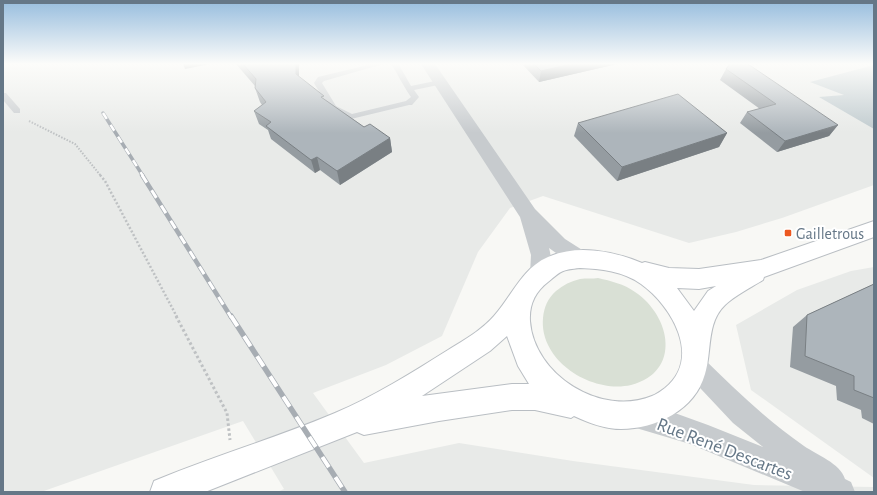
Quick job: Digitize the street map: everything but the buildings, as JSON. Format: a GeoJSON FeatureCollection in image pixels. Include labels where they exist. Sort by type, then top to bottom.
{"type":"FeatureCollection","features":[{"type":"Feature","properties":{"kind":"street"},"geometry":{"type":"LineString","coordinates":[[443,87],[528,214],[558,245],[580,259]]}},
{"type":"Feature","properties":{"kind":"street"},"geometry":{"type":"LineString","coordinates":[[528,214],[541,256],[540,274]]}},
{"type":"Feature","properties":{"kind":"street"},"geometry":{"type":"LineString","coordinates":[[165,492],[234,467],[343,424],[420,383],[481,343],[502,325],[520,301],[528,286],[540,274],[559,261],[580,259],[603,260],[669,278],[699,279],[761,269],[874,229]]}},
{"type":"Feature","properties":{"kind":"street"},"geometry":{"type":"LineString","coordinates":[[626,266],[648,277],[667,292],[681,309],[692,330],[695,361]]}},
{"type":"Feature","properties":{"kind":"street"},"geometry":{"type":"LineString","coordinates":[[343,424],[439,407],[512,398],[535,397],[582,406],[606,414],[631,415],[656,410],[676,398],[689,381],[695,361],[701,322],[716,298],[761,269]]}},
{"type":"Feature","properties":{"kind":"street"},"geometry":{"type":"LineString","coordinates":[[520,301],[517,319],[521,345],[535,371],[559,393],[582,406]]}},
{"type":"Feature","properties":{"kind":"street","name":"Rue René Descartes"},"geometry":{"type":"LineString","coordinates":[[695,361],[742,414],[794,455],[851,492]]}},
{"type":"Feature","properties":{"kind":"street","name":"Rue René Descartes"},"geometry":{"type":"LineString","coordinates":[[631,415],[662,421],[709,437],[779,468],[841,492]]}},
{"type":"Feature","properties":{"kind":"lane"},"geometry":{"type":"LineString","coordinates":[[320,87],[333,108],[351,117],[409,103],[415,98],[409,89],[417,87]]}},
{"type":"Feature","properties":{"kind":"lane"},"geometry":{"type":"LineString","coordinates":[[3,95],[18,111]]}},
{"type":"Feature","properties":{"kind":"path"},"geometry":{"type":"LineString","coordinates":[[18,111],[31,122],[75,144],[105,181],[227,412],[234,467]]}},
{"type":"Feature","properties":{"kind":"shaded area"},"geometry":{"type":"Polygon","coordinates":[[[3,87],[874,87],[874,185],[782,218],[736,232],[689,243],[543,196],[510,208],[478,252],[442,336],[386,365],[313,393],[364,463],[459,443],[573,461],[754,485],[874,487],[874,492],[277,492],[284,489],[243,421],[41,492],[3,492],[3,87]]]}},
{"type":"Feature","properties":{"kind":"shaded area"},"geometry":{"type":"Polygon","coordinates":[[[823,87],[874,87],[874,129],[819,97],[844,95],[823,87]]]}},
{"type":"Feature","properties":{"kind":"shaded area"},"geometry":{"type":"Polygon","coordinates":[[[874,267],[874,478],[751,390],[736,325],[797,290],[851,271],[874,267]]]}},
{"type":"Feature","properties":{"kind":"shaded area"},"geometry":{"type":"Polygon","coordinates":[[[598,278],[622,285],[635,292],[647,302],[657,315],[663,329],[666,343],[664,356],[658,368],[647,378],[631,385],[616,386],[600,384],[585,379],[571,371],[559,360],[550,348],[544,334],[544,310],[553,294],[561,287],[573,281],[598,278]]]}},
{"type":"Feature","properties":{"kind":"railway"},"geometry":{"type":"LineString","coordinates":[[103,113],[143,176]]}},
{"type":"Feature","properties":{"kind":"railway"},"geometry":{"type":"LineString","coordinates":[[142,175],[231,317]]}},
{"type":"Feature","properties":{"kind":"railway"},"geometry":{"type":"LineString","coordinates":[[231,316],[345,492]]}},
{"type":"Feature","properties":{"kind":"place","name":"Gailletrous"},"geometry":{"type":"Point","coordinates":[788,233]}}]}
